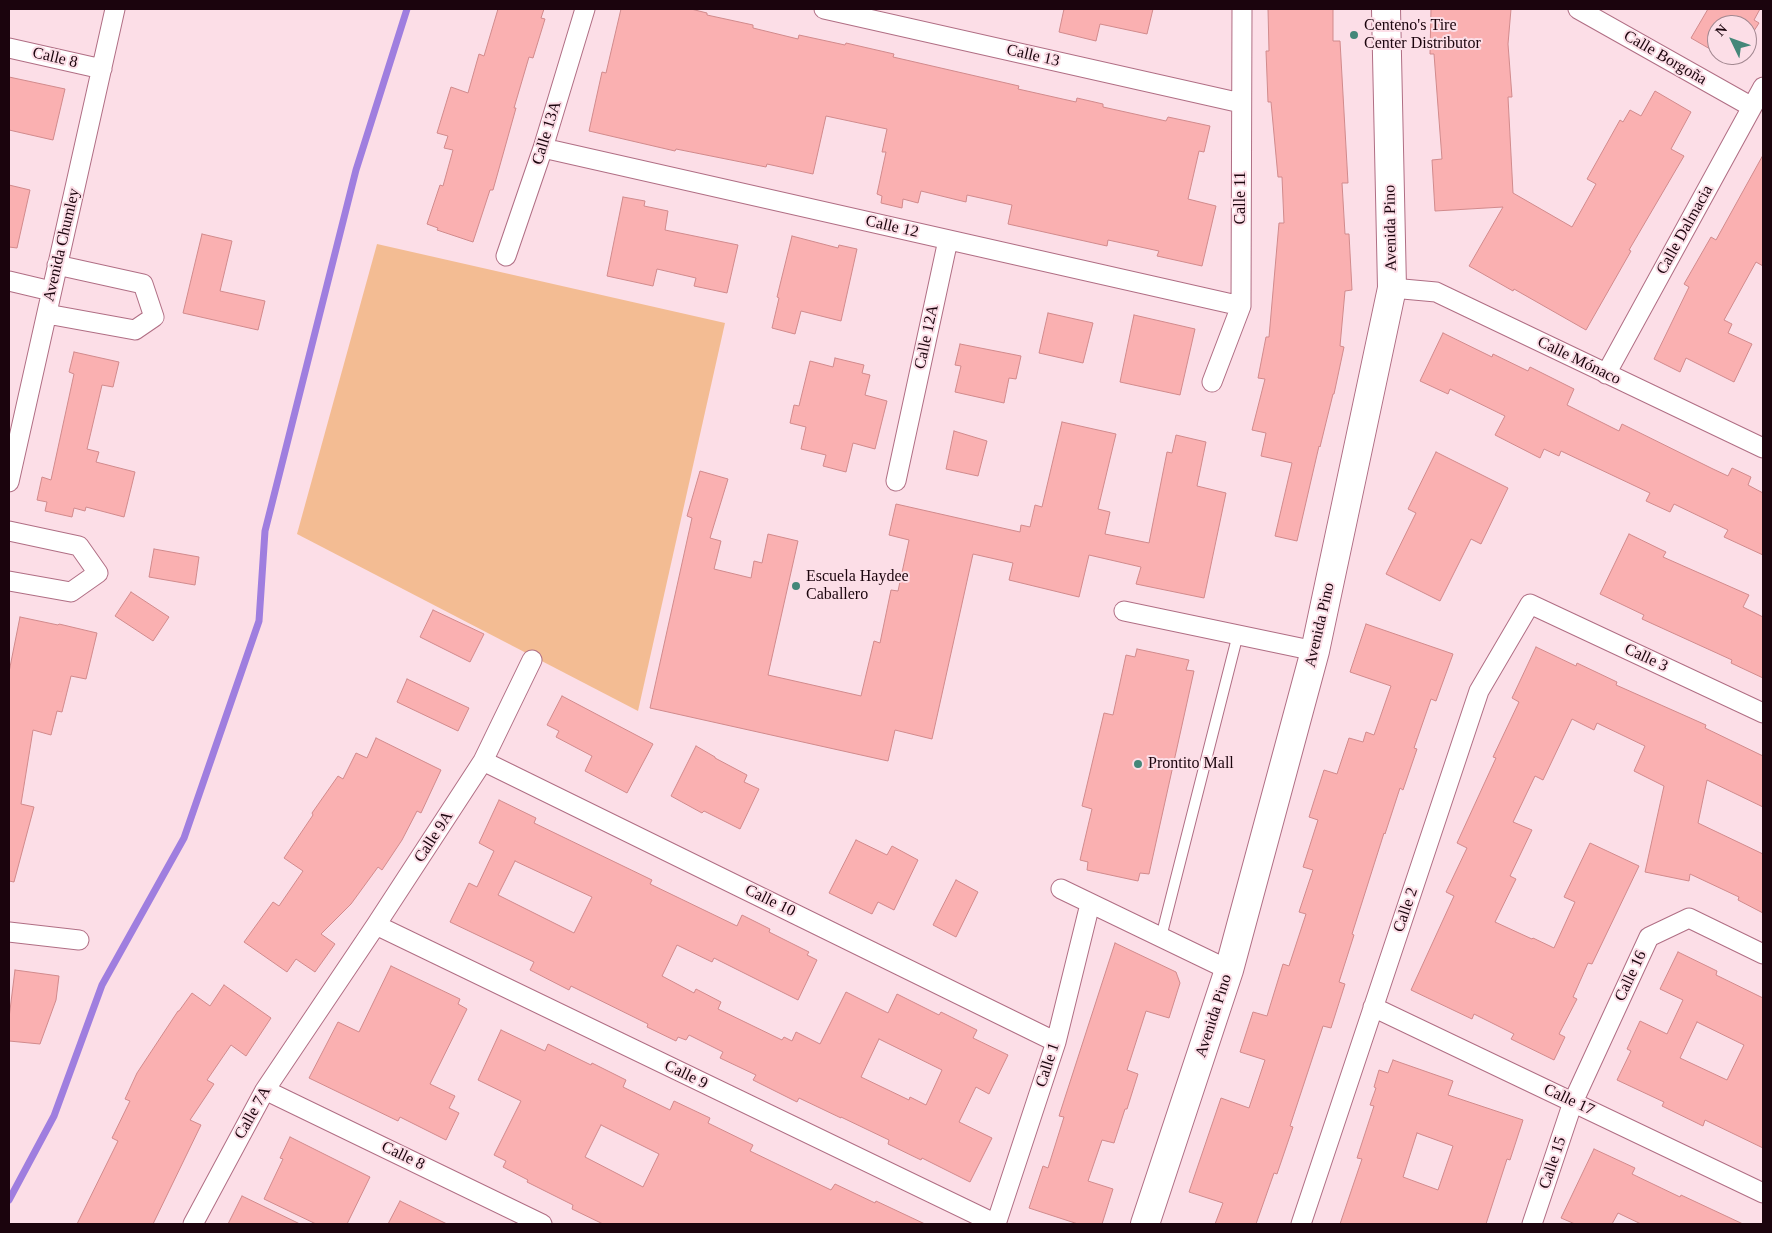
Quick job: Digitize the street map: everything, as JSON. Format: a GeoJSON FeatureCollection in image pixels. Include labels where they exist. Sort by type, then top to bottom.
{"type":"FeatureCollection","features":[{"type":"Feature","properties":{"kind":"main road","name":"Avenida Pino"},"geometry":{"type":"LineString","coordinates":[[1144,1224],[1229,970],[1315,651],[1392,288],[1386,9]]}},
{"type":"Feature","properties":{"kind":"street","name":"Avenida Chumley"},"geometry":{"type":"LineString","coordinates":[[9,482],[115,9]]}},
{"type":"Feature","properties":{"kind":"street","name":"Calle 13A"},"geometry":{"type":"LineString","coordinates":[[506,256],[544,148],[585,9]]}},
{"type":"Feature","properties":{"kind":"street","name":"Calle 13"},"geometry":{"type":"LineString","coordinates":[[824,9],[1241,102]]}},
{"type":"Feature","properties":{"kind":"street","name":"Calle 11"},"geometry":{"type":"LineString","coordinates":[[1212,382],[1241,306],[1242,9]]}},
{"type":"Feature","properties":{"kind":"street","name":"Calle Borgoña"},"geometry":{"type":"LineString","coordinates":[[1578,9],[1752,107]]}},
{"type":"Feature","properties":{"kind":"street","name":"Calle 8"},"geometry":{"type":"LineString","coordinates":[[9,48],[102,69]]}},
{"type":"Feature","properties":{"kind":"street","name":"Calle Dalmacia"},"geometry":{"type":"LineString","coordinates":[[1606,374],[1763,87]]}},
{"type":"Feature","properties":{"kind":"street","name":"Calle 12"},"geometry":{"type":"LineString","coordinates":[[544,148],[1241,306]]}},
{"type":"Feature","properties":{"kind":"street","name":"Calle 12A"},"geometry":{"type":"LineString","coordinates":[[896,482],[948,240]]}},
{"type":"Feature","properties":{"kind":"street"},"geometry":{"type":"LineString","coordinates":[[47,314],[135,330],[154,317],[143,284],[57,265]]}},
{"type":"Feature","properties":{"kind":"street"},"geometry":{"type":"LineString","coordinates":[[9,281],[51,291]]}},
{"type":"Feature","properties":{"kind":"street","name":"Calle Mónaco"},"geometry":{"type":"LineString","coordinates":[[1392,288],[1436,292],[1763,448]]}},
{"type":"Feature","properties":{"kind":"street"},"geometry":{"type":"LineString","coordinates":[[9,531],[79,546],[98,573],[71,592],[9,581]]}},
{"type":"Feature","properties":{"kind":"street","name":"Calle 3"},"geometry":{"type":"LineString","coordinates":[[1530,604],[1763,713]]}},
{"type":"Feature","properties":{"kind":"street","name":"Calle 2"},"geometry":{"type":"LineString","coordinates":[[1301,1224],[1479,691],[1530,604]]}},
{"type":"Feature","properties":{"kind":"street"},"geometry":{"type":"LineString","coordinates":[[1124,611],[1315,651]]}},
{"type":"Feature","properties":{"kind":"street","name":"Calle 9A"},"geometry":{"type":"LineString","coordinates":[[320,1006],[484,761],[532,660]]}},
{"type":"Feature","properties":{"kind":"street","name":"Calle 10"},"geometry":{"type":"LineString","coordinates":[[484,761],[1056,1042]]}},
{"type":"Feature","properties":{"kind":"street"},"geometry":{"type":"LineString","coordinates":[[1061,889],[1229,970]]}},
{"type":"Feature","properties":{"kind":"street","name":"Calle 1"},"geometry":{"type":"LineString","coordinates":[[996,1224],[1056,1042],[1090,904]]}},
{"type":"Feature","properties":{"kind":"street","name":"Calle 16"},"geometry":{"type":"LineString","coordinates":[[1573,1102],[1649,937],[1689,918],[1763,954]]}},
{"type":"Feature","properties":{"kind":"street","name":"Calle 9"},"geometry":{"type":"LineString","coordinates":[[376,925],[996,1224]]}},
{"type":"Feature","properties":{"kind":"street"},"geometry":{"type":"LineString","coordinates":[[9,932],[79,940]]}},
{"type":"Feature","properties":{"kind":"street","name":"Calle 7A"},"geometry":{"type":"LineString","coordinates":[[193,1224],[265,1090],[320,1006]]}},
{"type":"Feature","properties":{"kind":"street","name":"Calle 17"},"geometry":{"type":"LineString","coordinates":[[1373,1008],[1763,1193]]}},
{"type":"Feature","properties":{"kind":"street","name":"Calle 8"},"geometry":{"type":"LineString","coordinates":[[265,1090],[542,1224]]}},
{"type":"Feature","properties":{"kind":"street","name":"Calle 15"},"geometry":{"type":"LineString","coordinates":[[1532,1224],[1573,1102]]}},
{"type":"Feature","properties":{"kind":"lane"},"geometry":{"type":"LineString","coordinates":[[1161,937],[1238,634]]}},
{"type":"Feature","properties":{"kind":"shaded area"},"geometry":{"type":"Polygon","coordinates":[[[377,244],[725,323],[638,711],[297,534],[377,244]]]}},
{"type":"Feature","properties":{"kind":"building"},"geometry":{"type":"Polygon","coordinates":[[[498,9],[544,9],[541,18],[545,19],[533,58],[529,57],[493,190],[490,190],[473,242],[437,230],[438,228],[427,224],[440,185],[443,186],[453,150],[444,148],[448,136],[437,133],[451,87],[468,93],[479,54],[484,56],[498,9]]]}},
{"type":"Feature","properties":{"kind":"building"},"geometry":{"type":"Polygon","coordinates":[[[621,9],[691,9],[707,13],[707,15],[753,25],[753,28],[798,39],[799,35],[894,54],[893,57],[1019,86],[1018,89],[1076,102],[1077,98],[1103,104],[1103,107],[1166,121],[1168,117],[1210,126],[1204,152],[1199,151],[1188,199],[1216,206],[1202,266],[1157,256],[1159,251],[1108,240],[1107,246],[1008,224],[1012,205],[967,195],[966,202],[921,191],[918,203],[903,199],[902,208],[881,203],[882,196],[877,194],[886,152],[882,152],[887,129],[826,116],[813,174],[767,164],[766,167],[676,149],[675,151],[589,131],[602,72],[606,73],[621,9]]]}},
{"type":"Feature","properties":{"kind":"building"},"geometry":{"type":"Polygon","coordinates":[[[1064,9],[1153,9],[1147,34],[1100,24],[1096,41],[1059,32],[1064,9]]]}},
{"type":"Feature","properties":{"kind":"building"},"geometry":{"type":"Polygon","coordinates":[[[1268,9],[1333,9],[1333,41],[1340,41],[1348,183],[1342,183],[1345,234],[1349,234],[1352,290],[1345,291],[1340,346],[1344,347],[1297,541],[1275,536],[1292,463],[1261,456],[1266,433],[1252,430],[1265,379],[1258,378],[1266,337],[1269,337],[1279,223],[1284,223],[1282,177],[1278,177],[1271,102],[1268,102],[1266,51],[1269,51],[1268,9]]]}},
{"type":"Feature","properties":{"kind":"building"},"geometry":{"type":"Polygon","coordinates":[[[1431,9],[1511,9],[1508,44],[1512,97],[1508,97],[1513,193],[1572,227],[1596,184],[1587,179],[1620,120],[1623,122],[1630,110],[1641,116],[1655,91],[1691,112],[1671,149],[1684,156],[1629,250],[1631,251],[1586,330],[1469,266],[1503,207],[1435,211],[1432,160],[1442,159],[1434,54],[1430,54],[1431,9]]]}},
{"type":"Feature","properties":{"kind":"building"},"geometry":{"type":"Polygon","coordinates":[[[1708,9],[1760,9],[1757,15],[1707,15],[1707,47],[1691,38],[1708,9]]]}},
{"type":"Feature","properties":{"kind":"building"},"geometry":{"type":"Polygon","coordinates":[[[9,77],[65,89],[53,140],[9,130],[9,77]]]}},
{"type":"Feature","properties":{"kind":"building"},"geometry":{"type":"Polygon","coordinates":[[[1763,155],[1763,266],[1756,262],[1724,320],[1732,324],[1728,333],[1752,344],[1734,382],[1686,358],[1680,372],[1654,359],[1689,287],[1684,284],[1711,237],[1716,240],[1763,155]]]}},
{"type":"Feature","properties":{"kind":"building"},"geometry":{"type":"Polygon","coordinates":[[[9,185],[30,190],[17,248],[9,247],[9,185]]]}},
{"type":"Feature","properties":{"kind":"building"},"geometry":{"type":"Polygon","coordinates":[[[623,197],[645,201],[644,206],[668,211],[665,230],[738,245],[727,293],[694,286],[696,278],[657,269],[653,286],[607,276],[623,197]]]}},
{"type":"Feature","properties":{"kind":"building"},"geometry":{"type":"Polygon","coordinates":[[[202,234],[232,241],[220,291],[265,301],[258,330],[183,313],[202,234]]]}},
{"type":"Feature","properties":{"kind":"building"},"geometry":{"type":"Polygon","coordinates":[[[792,236],[838,248],[839,245],[857,249],[841,321],[801,311],[795,334],[772,328],[779,298],[777,297],[792,236]]]}},
{"type":"Feature","properties":{"kind":"building"},"geometry":{"type":"Polygon","coordinates":[[[1048,313],[1093,323],[1083,363],[1039,353],[1048,313]]]}},
{"type":"Feature","properties":{"kind":"building"},"geometry":{"type":"Polygon","coordinates":[[[1134,315],[1195,329],[1180,395],[1120,382],[1134,315]]]}},
{"type":"Feature","properties":{"kind":"building"},"geometry":{"type":"Polygon","coordinates":[[[1443,333],[1492,357],[1493,354],[1528,371],[1530,367],[1574,389],[1567,405],[1619,431],[1622,424],[1728,476],[1732,468],[1751,477],[1748,485],[1763,493],[1763,555],[1724,537],[1728,530],[1674,504],[1670,512],[1646,501],[1650,493],[1561,451],[1559,456],[1544,449],[1540,458],[1495,435],[1505,416],[1450,389],[1448,394],[1420,381],[1443,333]]]}},
{"type":"Feature","properties":{"kind":"building"},"geometry":{"type":"Polygon","coordinates":[[[960,344],[1021,356],[1016,379],[1009,378],[1004,403],[955,392],[961,366],[955,365],[960,344]]]}},
{"type":"Feature","properties":{"kind":"building"},"geometry":{"type":"Polygon","coordinates":[[[74,352],[119,362],[113,387],[102,385],[87,449],[99,452],[96,462],[135,472],[124,517],[86,507],[85,511],[74,508],[72,517],[45,511],[47,502],[37,500],[42,477],[51,480],[74,374],[69,372],[74,352]]]}},
{"type":"Feature","properties":{"kind":"building"},"geometry":{"type":"Polygon","coordinates":[[[835,358],[864,365],[862,373],[870,375],[865,395],[887,401],[875,449],[853,443],[846,472],[823,466],[826,455],[801,449],[806,427],[790,423],[794,405],[799,406],[810,361],[833,367],[835,358]]]}},
{"type":"Feature","properties":{"kind":"building"},"geometry":{"type":"Polygon","coordinates":[[[1062,422],[1116,434],[1098,509],[1110,512],[1105,534],[1149,543],[1167,452],[1172,453],[1176,435],[1206,442],[1197,486],[1226,493],[1204,598],[1136,584],[1141,567],[1089,555],[1079,597],[1009,580],[1013,563],[973,554],[932,739],[895,730],[888,761],[650,708],[692,518],[687,516],[700,471],[728,479],[710,538],[721,541],[714,569],[751,578],[754,561],[762,563],[768,534],[798,541],[768,675],[861,696],[874,641],[880,643],[891,590],[898,591],[909,540],[889,535],[896,504],[1020,532],[1021,525],[1030,527],[1035,505],[1042,507],[1062,422]]]}},
{"type":"Feature","properties":{"kind":"building"},"geometry":{"type":"Polygon","coordinates":[[[954,431],[987,441],[978,476],[946,469],[954,431]]]}},
{"type":"Feature","properties":{"kind":"building"},"geometry":{"type":"Polygon","coordinates":[[[1436,452],[1508,488],[1481,544],[1471,539],[1440,601],[1386,574],[1416,513],[1408,509],[1436,452]]]}},
{"type":"Feature","properties":{"kind":"building"},"geometry":{"type":"Polygon","coordinates":[[[1629,534],[1666,552],[1663,557],[1749,595],[1743,607],[1763,617],[1763,678],[1731,663],[1732,660],[1642,619],[1644,615],[1600,594],[1629,534]]]}},
{"type":"Feature","properties":{"kind":"building"},"geometry":{"type":"Polygon","coordinates":[[[154,549],[199,557],[195,585],[149,577],[154,549]]]}},
{"type":"Feature","properties":{"kind":"building"},"geometry":{"type":"Polygon","coordinates":[[[131,592],[169,617],[153,641],[115,616],[131,592]]]}},
{"type":"Feature","properties":{"kind":"building"},"geometry":{"type":"Polygon","coordinates":[[[433,610],[484,634],[470,662],[420,637],[433,610]]]}},
{"type":"Feature","properties":{"kind":"building"},"geometry":{"type":"Polygon","coordinates":[[[20,617],[97,633],[86,679],[71,676],[62,712],[57,711],[51,735],[33,730],[21,804],[34,807],[14,882],[9,881],[9,672],[20,617]]]}},
{"type":"Feature","properties":{"kind":"building"},"geometry":{"type":"Polygon","coordinates":[[[1366,624],[1453,654],[1436,701],[1431,699],[1414,748],[1417,749],[1403,790],[1400,788],[1384,833],[1339,982],[1345,984],[1331,1028],[1323,1026],[1290,1126],[1293,1127],[1277,1174],[1274,1173],[1256,1224],[1215,1224],[1223,1203],[1189,1192],[1221,1098],[1249,1108],[1265,1060],[1240,1052],[1253,1012],[1267,1016],[1283,964],[1289,966],[1306,914],[1299,912],[1313,870],[1303,867],[1318,820],[1309,817],[1324,770],[1337,774],[1349,738],[1363,742],[1366,732],[1374,735],[1391,686],[1350,672],[1366,624]]]}},
{"type":"Feature","properties":{"kind":"building"},"geometry":{"type":"Polygon","coordinates":[[[1536,647],[1576,666],[1577,663],[1617,682],[1616,685],[1706,725],[1705,728],[1763,756],[1763,807],[1707,780],[1698,823],[1763,854],[1763,913],[1738,900],[1739,897],[1690,874],[1689,881],[1645,872],[1664,786],[1634,771],[1645,746],[1597,723],[1594,730],[1572,719],[1543,780],[1535,776],[1513,822],[1532,830],[1510,876],[1516,879],[1495,922],[1554,948],[1575,902],[1564,897],[1590,843],[1639,866],[1592,964],[1588,963],[1573,997],[1577,999],[1559,1034],[1565,1037],[1554,1060],[1511,1039],[1514,1034],[1474,1014],[1472,1019],[1411,990],[1454,896],[1446,892],[1467,848],[1457,843],[1496,758],[1493,757],[1519,702],[1512,698],[1536,647]]]}},
{"type":"Feature","properties":{"kind":"building","name":"Prontito Mall"},"geometry":{"type":"Polygon","coordinates":[[[1137,649],[1189,660],[1186,670],[1194,671],[1149,874],[1140,873],[1138,881],[1087,870],[1088,862],[1080,860],[1092,809],[1082,806],[1104,713],[1113,715],[1126,655],[1135,657],[1137,649]]]}},
{"type":"Feature","properties":{"kind":"building"},"geometry":{"type":"Polygon","coordinates":[[[407,679],[469,708],[458,731],[397,702],[407,679]]]}},
{"type":"Feature","properties":{"kind":"building"},"geometry":{"type":"Polygon","coordinates":[[[562,696],[653,744],[627,793],[585,771],[592,756],[556,737],[559,731],[547,725],[562,696]]]}},
{"type":"Feature","properties":{"kind":"building"},"geometry":{"type":"Polygon","coordinates":[[[376,738],[441,770],[421,813],[417,811],[402,840],[382,870],[378,867],[351,904],[321,934],[335,944],[315,972],[296,959],[287,972],[244,942],[273,902],[279,906],[303,871],[284,858],[313,815],[312,813],[338,776],[343,779],[356,753],[367,758],[376,738]]]}},
{"type":"Feature","properties":{"kind":"building"},"geometry":{"type":"Polygon","coordinates":[[[696,746],[747,775],[744,782],[759,789],[740,829],[704,811],[702,813],[671,796],[696,746]]]}},
{"type":"Feature","properties":{"kind":"building"},"geometry":{"type":"Polygon","coordinates":[[[499,800],[536,818],[534,823],[652,880],[650,884],[737,926],[742,915],[770,929],[769,932],[809,952],[807,955],[817,960],[798,1000],[714,958],[712,962],[677,945],[662,976],[694,993],[696,989],[721,1002],[718,1009],[782,1040],[784,1037],[792,1041],[796,1032],[820,1044],[846,992],[888,1013],[897,994],[939,1015],[941,1012],[977,1030],[973,1038],[1008,1055],[989,1094],[976,1087],[959,1122],[992,1138],[970,1182],[922,1158],[921,1160],[888,1144],[889,1140],[841,1117],[799,1098],[797,1102],[753,1080],[756,1075],[720,1058],[723,1052],[689,1035],[686,1040],[678,1037],[676,1041],[647,1027],[648,1024],[571,986],[569,990],[530,970],[534,962],[450,922],[469,883],[477,887],[494,851],[479,843],[499,800]],[[515,861],[498,895],[574,933],[592,897],[515,861]],[[879,1039],[861,1077],[909,1100],[910,1097],[926,1105],[942,1070],[879,1039]]]}},
{"type":"Feature","properties":{"kind":"building"},"geometry":{"type":"Polygon","coordinates":[[[856,840],[887,855],[892,846],[918,860],[894,910],[878,902],[872,914],[829,893],[856,840]]]}},
{"type":"Feature","properties":{"kind":"building"},"geometry":{"type":"Polygon","coordinates":[[[956,880],[978,892],[956,937],[933,925],[956,880]]]}},
{"type":"Feature","properties":{"kind":"building"},"geometry":{"type":"Polygon","coordinates":[[[1115,943],[1176,972],[1180,983],[1169,1018],[1146,1011],[1127,1070],[1138,1074],[1127,1109],[1125,1109],[1114,1143],[1102,1140],[1088,1181],[1113,1189],[1102,1224],[1078,1224],[1029,1208],[1043,1166],[1048,1168],[1064,1117],[1059,1116],[1115,943]]]}},
{"type":"Feature","properties":{"kind":"building"},"geometry":{"type":"Polygon","coordinates":[[[1678,952],[1717,971],[1716,975],[1763,998],[1763,1148],[1705,1120],[1703,1126],[1662,1106],[1664,1102],[1617,1080],[1631,1051],[1627,1049],[1640,1021],[1667,1034],[1683,1000],[1660,989],[1678,952]],[[1697,1022],[1680,1058],[1727,1080],[1744,1045],[1697,1022]]]}},
{"type":"Feature","properties":{"kind":"building"},"geometry":{"type":"Polygon","coordinates":[[[391,966],[460,999],[458,1004],[467,1009],[430,1084],[455,1096],[449,1108],[459,1113],[446,1140],[400,1117],[398,1121],[309,1078],[338,1022],[359,1032],[391,966]]]}},
{"type":"Feature","properties":{"kind":"building"},"geometry":{"type":"Polygon","coordinates":[[[15,970],[59,976],[56,1000],[40,1044],[9,1041],[9,1018],[15,970]]]}},
{"type":"Feature","properties":{"kind":"building"},"geometry":{"type":"Polygon","coordinates":[[[224,985],[271,1018],[246,1056],[231,1045],[207,1080],[214,1084],[190,1120],[201,1125],[153,1224],[77,1224],[118,1141],[112,1138],[130,1101],[125,1099],[137,1073],[192,993],[210,1006],[224,985]]]}},
{"type":"Feature","properties":{"kind":"building"},"geometry":{"type":"Polygon","coordinates":[[[501,1030],[545,1051],[548,1044],[626,1080],[623,1087],[670,1110],[674,1101],[710,1118],[708,1123],[753,1145],[750,1151],[831,1190],[835,1184],[925,1224],[603,1224],[572,1209],[573,1205],[527,1182],[528,1180],[503,1167],[506,1161],[494,1155],[521,1101],[478,1080],[501,1030]],[[601,1125],[585,1157],[643,1187],[659,1154],[601,1125]]]}},
{"type":"Feature","properties":{"kind":"building"},"geometry":{"type":"Polygon","coordinates":[[[1393,1060],[1453,1081],[1448,1095],[1523,1120],[1510,1160],[1507,1159],[1486,1224],[1340,1224],[1362,1159],[1357,1158],[1374,1106],[1370,1105],[1376,1088],[1374,1087],[1379,1070],[1388,1073],[1393,1060]],[[1417,1133],[1403,1177],[1438,1190],[1453,1146],[1417,1133]]]}},
{"type":"Feature","properties":{"kind":"building"},"geometry":{"type":"Polygon","coordinates":[[[290,1137],[370,1177],[347,1224],[316,1224],[264,1199],[283,1159],[280,1158],[290,1137]]]}},
{"type":"Feature","properties":{"kind":"building"},"geometry":{"type":"Polygon","coordinates":[[[1594,1149],[1635,1168],[1632,1174],[1743,1224],[1641,1224],[1618,1213],[1612,1224],[1575,1224],[1561,1218],[1594,1149]]]}},
{"type":"Feature","properties":{"kind":"building"},"geometry":{"type":"Polygon","coordinates":[[[242,1196],[300,1224],[228,1224],[242,1196]]]}},
{"type":"Feature","properties":{"kind":"building"},"geometry":{"type":"Polygon","coordinates":[[[400,1201],[447,1224],[388,1224],[400,1201]]]}},
{"type":"Feature","properties":{"kind":"waterway"},"geometry":{"type":"LineString","coordinates":[[9,1200],[54,1116],[102,985],[184,838],[259,621],[265,531],[356,170],[407,9]]}},
{"type":"Feature","properties":{"kind":"place","name":"Centeno's Tire Center Distributor"},"geometry":{"type":"Point","coordinates":[1354,35]}},
{"type":"Feature","properties":{"kind":"place","name":"Escuela Haydee Caballero"},"geometry":{"type":"Point","coordinates":[796,586]}},
{"type":"Feature","properties":{"kind":"place","name":"Prontito Mall"},"geometry":{"type":"Point","coordinates":[1138,764]}}]}
